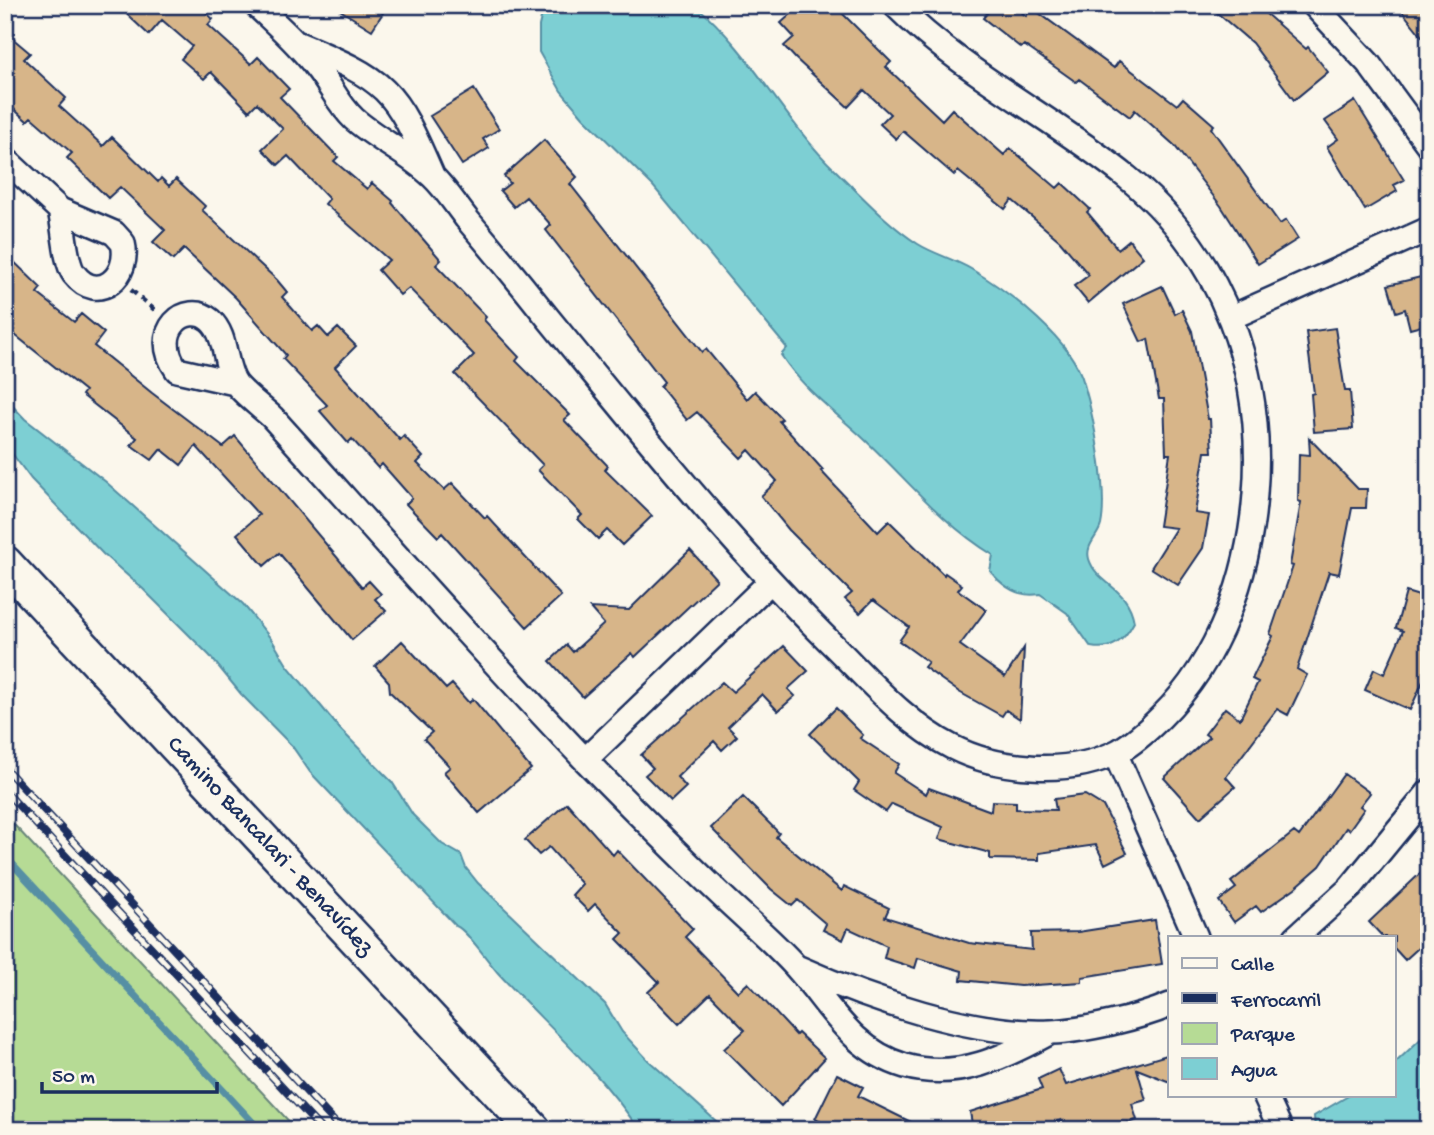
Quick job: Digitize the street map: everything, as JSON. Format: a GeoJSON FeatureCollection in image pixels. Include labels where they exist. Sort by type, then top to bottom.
{"type":"FeatureCollection","features":[{"type":"Feature","properties":{"kind":"main road","name":"Camino Bancalari - Benavídez"},"geometry":{"type":"LineString","coordinates":[[5,564],[534,1130]]}},
{"type":"Feature","properties":{"kind":"street"},"geometry":{"type":"LineString","coordinates":[[256,5],[295,42],[352,117],[432,175]]}},
{"type":"Feature","properties":{"kind":"street"},"geometry":{"type":"LineString","coordinates":[[295,42],[377,80],[403,112],[432,175],[656,449],[770,582],[889,700],[926,731],[954,748],[988,761],[1040,767],[1078,764],[1115,753],[1142,736],[1172,706],[1196,675],[1215,643],[1241,580],[1253,522],[1256,426],[1243,352],[1232,317],[1211,276],[1187,240],[1131,180],[963,65],[895,5]]}},
{"type":"Feature","properties":{"kind":"street"},"geometry":{"type":"LineString","coordinates":[[1314,5],[1368,63],[1429,146]]}},
{"type":"Feature","properties":{"kind":"street"},"geometry":{"type":"LineString","coordinates":[[5,159],[60,210],[114,233],[124,243],[125,267],[117,279],[94,287],[82,282],[72,271],[60,210]]}},
{"type":"Feature","properties":{"kind":"street"},"geometry":{"type":"LineString","coordinates":[[1232,317],[1429,229]]}},
{"type":"Feature","properties":{"kind":"street"},"geometry":{"type":"LineString","coordinates":[[235,383],[221,337],[210,320],[199,315],[184,317],[172,324],[166,334],[166,347],[177,370],[235,383],[272,417],[585,760],[796,967],[835,1019],[854,1038],[879,1055],[905,1066],[938,1070],[968,1069],[1007,1056],[1051,1032],[1168,1005]]}},
{"type":"Feature","properties":{"kind":"street"},"geometry":{"type":"LineString","coordinates":[[585,760],[770,582]]}},
{"type":"Feature","properties":{"kind":"street"},"geometry":{"type":"LineString","coordinates":[[1115,753],[1196,936]]}},
{"type":"Feature","properties":{"kind":"street"},"geometry":{"type":"LineString","coordinates":[[1297,936],[1350,888],[1429,792]]}},
{"type":"Feature","properties":{"kind":"street"},"geometry":{"type":"LineString","coordinates":[[796,967],[835,984],[913,1011],[973,1024],[1051,1032]]}},
{"type":"Feature","properties":{"kind":"street"},"geometry":{"type":"LineString","coordinates":[[1265,1096],[1281,1130]]}},
{"type":"Feature","properties":{"kind":"path"},"geometry":{"type":"LineString","coordinates":[[117,279],[172,324]]}},
{"type":"Feature","properties":{"kind":"green space"},"geometry":{"type":"Polygon","coordinates":[[[5,815],[297,1130],[5,1130],[5,815]]]}},
{"type":"Feature","properties":{"kind":"water"},"geometry":{"type":"Polygon","coordinates":[[[544,5],[695,5],[733,43],[816,150],[885,219],[918,244],[986,278],[1020,303],[1053,334],[1078,367],[1092,416],[1099,455],[1103,511],[1101,525],[1088,554],[1093,568],[1119,593],[1131,610],[1134,622],[1122,639],[1111,646],[1091,647],[1067,613],[1040,594],[1018,593],[1000,582],[990,571],[993,555],[941,515],[799,379],[781,355],[787,348],[653,186],[583,117],[561,91],[539,52],[539,26],[544,5]]]}},
{"type":"Feature","properties":{"kind":"water"},"geometry":{"type":"Polygon","coordinates":[[[5,398],[25,419],[106,482],[243,604],[272,640],[287,665],[340,729],[392,782],[413,815],[442,844],[461,855],[466,868],[478,883],[605,1004],[622,1032],[648,1060],[726,1130],[639,1130],[590,1068],[310,772],[292,746],[241,694],[210,656],[143,589],[103,554],[31,479],[5,444],[5,398]]]}},
{"type":"Feature","properties":{"kind":"water"},"geometry":{"type":"Polygon","coordinates":[[[1429,1031],[1429,1130],[1315,1130],[1314,1116],[1348,1096],[1396,1096],[1396,1062],[1429,1031]]]}},
{"type":"Feature","properties":{"kind":"building"},"geometry":{"type":"Polygon","coordinates":[[[117,5],[198,5],[213,19],[208,25],[251,64],[258,57],[289,89],[280,97],[338,157],[334,161],[367,189],[372,183],[393,201],[441,260],[436,265],[486,317],[484,320],[519,357],[516,361],[570,415],[564,420],[608,466],[605,470],[652,516],[622,545],[607,530],[598,539],[578,519],[582,515],[538,470],[543,465],[455,374],[474,355],[409,288],[400,295],[378,270],[389,260],[325,204],[329,199],[288,156],[278,165],[262,149],[283,129],[257,103],[249,111],[211,72],[204,79],[181,59],[192,46],[162,20],[149,35],[117,5]]]}},
{"type":"Feature","properties":{"kind":"building"},"geometry":{"type":"Polygon","coordinates":[[[332,5],[388,5],[372,30],[332,5]]]}},
{"type":"Feature","properties":{"kind":"building"},"geometry":{"type":"Polygon","coordinates":[[[801,5],[834,5],[891,62],[886,67],[942,120],[952,109],[1004,155],[1010,148],[1057,188],[1062,183],[1090,209],[1087,212],[1118,249],[1129,240],[1143,257],[1088,303],[1074,286],[1089,275],[1060,241],[1012,200],[1005,209],[958,171],[954,175],[903,131],[896,139],[880,124],[890,114],[864,90],[848,107],[796,59],[784,46],[794,37],[781,23],[801,5]]]}},
{"type":"Feature","properties":{"kind":"building"},"geometry":{"type":"Polygon","coordinates":[[[994,5],[1013,5],[1026,16],[1032,8],[1114,68],[1119,61],[1177,105],[1183,98],[1214,125],[1211,128],[1280,224],[1286,220],[1298,239],[1258,264],[1221,206],[1174,145],[1135,110],[1130,117],[1079,79],[1076,82],[1024,45],[1021,48],[983,18],[994,5]]]}},
{"type":"Feature","properties":{"kind":"building"},"geometry":{"type":"Polygon","coordinates":[[[1208,5],[1256,5],[1306,49],[1308,47],[1328,72],[1294,100],[1252,43],[1208,5]]]}},
{"type":"Feature","properties":{"kind":"building"},"geometry":{"type":"Polygon","coordinates":[[[1397,5],[1429,5],[1429,45],[1397,5]]]}},
{"type":"Feature","properties":{"kind":"building"},"geometry":{"type":"Polygon","coordinates":[[[5,32],[30,53],[24,59],[66,98],[59,106],[103,146],[112,137],[158,182],[161,178],[169,186],[176,179],[205,206],[202,210],[277,280],[287,292],[282,297],[312,331],[318,326],[328,337],[338,328],[356,346],[335,367],[400,440],[404,436],[423,457],[417,463],[444,490],[452,483],[485,518],[487,516],[561,596],[527,627],[442,533],[438,537],[406,504],[412,498],[382,464],[378,468],[352,439],[348,443],[320,411],[327,405],[283,359],[286,355],[236,298],[184,249],[173,260],[153,242],[165,230],[120,187],[108,198],[67,158],[72,153],[31,117],[27,121],[5,101],[5,32]]]}},
{"type":"Feature","properties":{"kind":"building"},"geometry":{"type":"Polygon","coordinates":[[[474,89],[499,129],[483,139],[489,148],[462,165],[430,116],[474,89]]]}},
{"type":"Feature","properties":{"kind":"building"},"geometry":{"type":"Polygon","coordinates":[[[1355,101],[1404,180],[1394,185],[1397,191],[1365,210],[1327,147],[1338,139],[1325,121],[1355,101]]]}},
{"type":"Feature","properties":{"kind":"building"},"geometry":{"type":"Polygon","coordinates":[[[544,140],[577,177],[570,184],[702,352],[706,349],[747,399],[755,391],[782,419],[779,421],[823,470],[821,471],[878,532],[889,521],[944,575],[945,573],[962,585],[958,590],[986,610],[960,645],[1005,677],[1024,648],[1020,719],[1006,710],[1002,716],[959,692],[924,667],[928,662],[899,641],[909,627],[873,600],[860,613],[845,599],[852,593],[789,530],[761,496],[777,481],[749,450],[741,458],[697,412],[687,420],[660,386],[664,382],[546,230],[551,225],[526,197],[514,207],[500,191],[510,183],[504,176],[544,140]]]}},
{"type":"Feature","properties":{"kind":"building"},"geometry":{"type":"Polygon","coordinates":[[[5,253],[41,288],[37,293],[74,322],[81,314],[104,333],[94,346],[152,393],[223,447],[235,436],[362,587],[369,581],[381,594],[375,599],[386,611],[352,640],[279,553],[264,566],[237,534],[259,515],[196,446],[181,465],[161,449],[152,460],[131,445],[137,438],[82,395],[85,391],[5,327],[5,253]]]}},
{"type":"Feature","properties":{"kind":"building"},"geometry":{"type":"Polygon","coordinates":[[[1429,275],[1429,324],[1410,329],[1405,309],[1396,312],[1388,285],[1429,275]]]}},
{"type":"Feature","properties":{"kind":"building"},"geometry":{"type":"Polygon","coordinates":[[[1162,286],[1175,314],[1182,310],[1192,331],[1210,419],[1212,452],[1205,452],[1195,513],[1209,515],[1203,548],[1178,585],[1151,568],[1176,528],[1159,526],[1170,454],[1166,454],[1164,399],[1159,399],[1148,339],[1141,342],[1123,304],[1162,286]]]}},
{"type":"Feature","properties":{"kind":"building"},"geometry":{"type":"Polygon","coordinates":[[[1335,328],[1345,391],[1350,391],[1353,429],[1314,432],[1311,394],[1314,393],[1306,332],[1335,328]]]}},
{"type":"Feature","properties":{"kind":"building"},"geometry":{"type":"Polygon","coordinates":[[[1309,438],[1358,489],[1367,489],[1366,508],[1352,508],[1339,574],[1329,572],[1297,669],[1307,675],[1288,715],[1277,709],[1226,777],[1235,787],[1200,818],[1164,778],[1209,737],[1205,734],[1225,708],[1240,719],[1258,682],[1252,679],[1273,636],[1270,634],[1293,566],[1290,565],[1301,502],[1298,501],[1299,454],[1310,455],[1309,438]]]}},
{"type":"Feature","properties":{"kind":"building"},"geometry":{"type":"Polygon","coordinates":[[[690,550],[717,580],[635,657],[632,653],[583,697],[550,661],[567,645],[573,652],[604,624],[590,608],[629,610],[690,550]]]}},
{"type":"Feature","properties":{"kind":"building"},"geometry":{"type":"Polygon","coordinates":[[[1406,592],[1429,599],[1429,668],[1410,710],[1365,690],[1374,669],[1384,674],[1403,631],[1396,628],[1406,592]]]}},
{"type":"Feature","properties":{"kind":"building"},"geometry":{"type":"Polygon","coordinates":[[[402,641],[446,689],[452,684],[469,703],[473,699],[531,769],[479,813],[444,772],[450,767],[424,739],[432,732],[390,692],[389,682],[375,666],[402,641]]]}},
{"type":"Feature","properties":{"kind":"building"},"geometry":{"type":"Polygon","coordinates":[[[784,646],[808,671],[788,689],[795,696],[778,711],[762,694],[728,727],[737,736],[722,750],[714,741],[677,777],[686,787],[671,801],[645,775],[653,768],[641,755],[722,682],[733,692],[784,646]]]}},
{"type":"Feature","properties":{"kind":"building"},"geometry":{"type":"Polygon","coordinates":[[[836,708],[863,735],[860,738],[899,764],[894,773],[926,794],[929,788],[991,811],[992,801],[1016,802],[1016,809],[1056,810],[1054,799],[1085,795],[1103,806],[1127,853],[1105,864],[1096,845],[1039,853],[1039,860],[990,859],[990,853],[939,839],[943,827],[892,804],[886,812],[854,790],[859,782],[810,734],[836,708]]]}},
{"type":"Feature","properties":{"kind":"building"},"geometry":{"type":"Polygon","coordinates":[[[1344,774],[1370,793],[1360,806],[1364,809],[1349,830],[1346,828],[1320,866],[1295,888],[1261,912],[1256,906],[1234,922],[1219,901],[1236,888],[1231,882],[1294,832],[1299,836],[1344,774]]]}},
{"type":"Feature","properties":{"kind":"building"},"geometry":{"type":"Polygon","coordinates":[[[743,797],[779,833],[776,837],[842,891],[844,886],[889,908],[885,917],[969,943],[1032,950],[1031,933],[1078,932],[1155,920],[1162,964],[1082,977],[1082,982],[1020,986],[961,980],[962,971],[918,958],[915,968],[884,958],[887,946],[848,928],[843,940],[823,930],[826,924],[798,900],[792,906],[771,889],[711,828],[743,797]]]}},
{"type":"Feature","properties":{"kind":"building"},"geometry":{"type":"Polygon","coordinates":[[[567,803],[613,855],[617,850],[693,929],[685,937],[738,992],[748,983],[796,1035],[798,1033],[825,1058],[781,1106],[724,1049],[745,1030],[710,994],[679,1024],[648,992],[659,982],[617,939],[623,933],[595,904],[588,911],[572,895],[582,884],[549,847],[539,855],[525,840],[567,803]]]}},
{"type":"Feature","properties":{"kind":"building"},"geometry":{"type":"Polygon","coordinates":[[[1429,865],[1429,938],[1405,960],[1396,950],[1396,936],[1382,936],[1369,922],[1429,865]]]}},
{"type":"Feature","properties":{"kind":"building"},"geometry":{"type":"Polygon","coordinates":[[[1168,1055],[1168,1081],[1137,1069],[1146,1100],[1132,1104],[1137,1120],[1103,1130],[1065,1130],[1061,1120],[1037,1130],[973,1130],[970,1112],[1042,1089],[1038,1079],[1059,1069],[1066,1085],[1168,1055]]]}},
{"type":"Feature","properties":{"kind":"building"},"geometry":{"type":"Polygon","coordinates":[[[837,1074],[863,1087],[858,1096],[927,1130],[837,1130],[815,1119],[837,1074]]]}},
{"type":"Feature","properties":{"kind":"waterway"},"geometry":{"type":"LineString","coordinates":[[5,856],[260,1130]]}},
{"type":"Feature","properties":{"kind":"railway"},"geometry":{"type":"LineString","coordinates":[[5,768],[342,1130]]}},
{"type":"Feature","properties":{"kind":"railway"},"geometry":{"type":"LineString","coordinates":[[5,791],[322,1130]]}}]}
